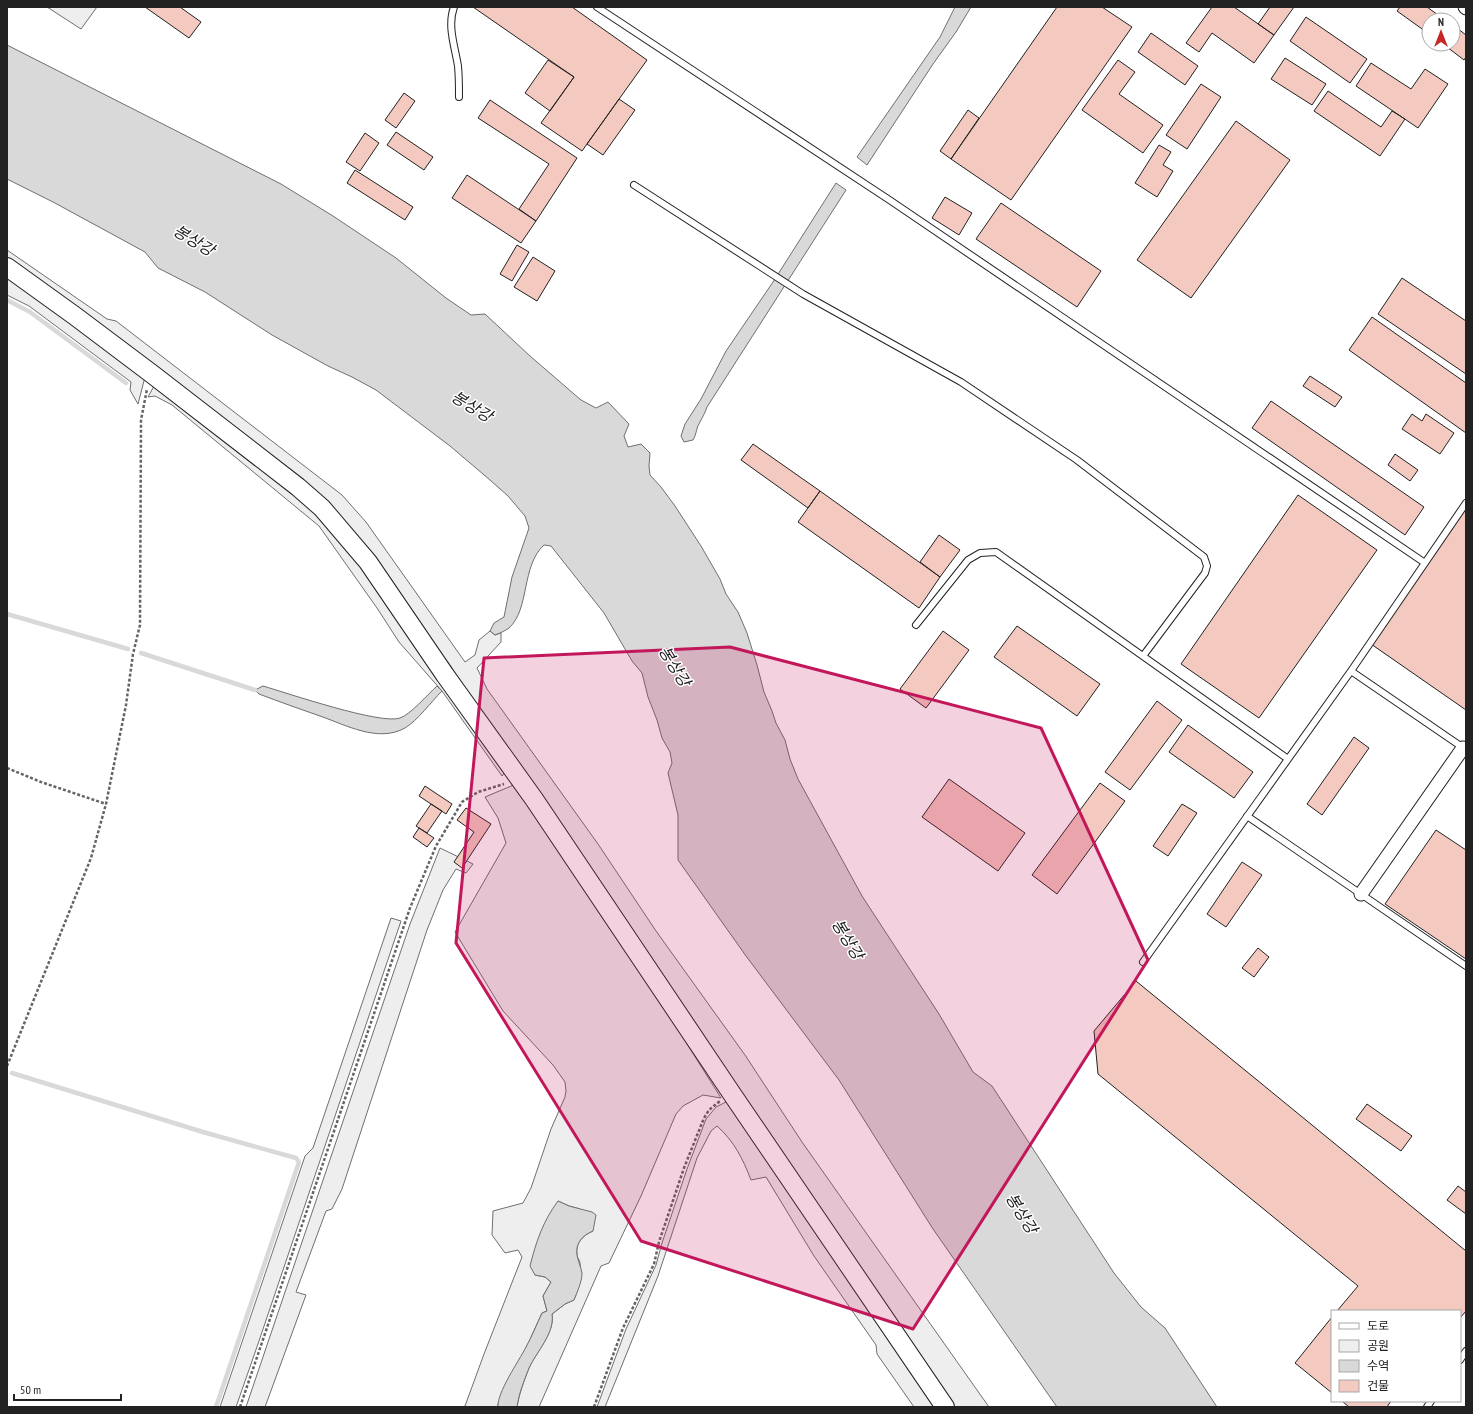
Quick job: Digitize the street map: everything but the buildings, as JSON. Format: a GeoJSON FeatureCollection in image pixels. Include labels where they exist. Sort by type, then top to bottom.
{"type":"FeatureCollection","features":[{"type":"Feature","properties":{"kind":"main road"},"geometry":{"type":"LineString","coordinates":[[7,267],[75,316],[277,470],[322,508],[368,562],[445,675],[520,779],[945,1407]]}},
{"type":"Feature","properties":{"kind":"street"},"geometry":{"type":"LineString","coordinates":[[1361,894],[1464,749]]}},
{"type":"Feature","properties":{"kind":"lane"},"geometry":{"type":"LineString","coordinates":[[454,7],[451,26],[458,68],[459,97]]}},
{"type":"Feature","properties":{"kind":"lane"},"geometry":{"type":"LineString","coordinates":[[597,7],[891,201],[1425,563]]}},
{"type":"Feature","properties":{"kind":"lane"},"geometry":{"type":"LineString","coordinates":[[634,185],[803,294],[962,382],[1077,460],[1204,557],[1207,566],[1205,573],[1143,656]]}},
{"type":"Feature","properties":{"kind":"lane"},"geometry":{"type":"LineString","coordinates":[[1143,962],[1351,671],[1466,503]]}},
{"type":"Feature","properties":{"kind":"lane"},"geometry":{"type":"LineString","coordinates":[[916,625],[968,560],[980,553],[996,552],[1288,759]]}},
{"type":"Feature","properties":{"kind":"lane"},"geometry":{"type":"LineString","coordinates":[[1351,671],[1464,749]]}},
{"type":"Feature","properties":{"kind":"lane"},"geometry":{"type":"LineString","coordinates":[[1247,816],[1466,966]]}},
{"type":"Feature","properties":{"kind":"path"},"geometry":{"type":"LineString","coordinates":[[7,1066],[91,858],[106,804],[126,705],[133,654],[140,625],[141,420],[145,393],[152,374]]}},
{"type":"Feature","properties":{"kind":"path"},"geometry":{"type":"LineString","coordinates":[[7,768],[41,782],[106,804]]}},
{"type":"Feature","properties":{"kind":"path"},"geometry":{"type":"LineString","coordinates":[[240,1407],[410,908],[436,846],[462,802],[478,792],[520,779]]}},
{"type":"Feature","properties":{"kind":"path"},"geometry":{"type":"LineString","coordinates":[[594,1407],[623,1328],[654,1264],[659,1242],[704,1118],[714,1104],[732,1094]]}},
{"type":"Feature","properties":{"kind":"highlighted area"},"geometry":{"type":"Polygon","coordinates":[[[730,647],[1041,728],[1148,960],[913,1329],[641,1241],[456,943],[484,658],[730,647]]]}},
{"type":"Feature","properties":{"kind":"green space"},"geometry":{"type":"Polygon","coordinates":[[[47,7],[97,7],[81,29],[47,7]]]}},
{"type":"Feature","properties":{"kind":"green space"},"geometry":{"type":"Polygon","coordinates":[[[7,250],[107,319],[116,321],[342,495],[366,522],[465,662],[475,655],[479,640],[490,631],[495,635],[501,633],[501,642],[477,668],[487,689],[598,844],[656,931],[745,1055],[802,1142],[989,1407],[953,1407],[454,671],[373,558],[7,260],[7,250]]]}},
{"type":"Feature","properties":{"kind":"green space"},"geometry":{"type":"Polygon","coordinates":[[[7,275],[145,377],[138,404],[130,390],[131,382],[29,306],[7,295],[7,275]]]}},
{"type":"Feature","properties":{"kind":"green space"},"geometry":{"type":"Polygon","coordinates":[[[154,386],[324,517],[507,770],[502,776],[442,691],[399,642],[319,526],[172,405],[155,396],[148,397],[154,386]]]}},
{"type":"Feature","properties":{"kind":"green space"},"geometry":{"type":"Polygon","coordinates":[[[516,784],[625,945],[721,1098],[703,1095],[683,1106],[676,1114],[641,1196],[609,1263],[601,1266],[539,1407],[517,1407],[520,1392],[529,1368],[551,1328],[552,1314],[565,1304],[574,1300],[580,1277],[580,1262],[577,1256],[577,1247],[583,1237],[593,1231],[580,1209],[558,1201],[535,1275],[545,1277],[551,1282],[543,1296],[547,1311],[542,1313],[498,1404],[498,1407],[463,1407],[465,1406],[522,1257],[518,1250],[505,1253],[492,1235],[493,1211],[523,1203],[531,1188],[551,1129],[565,1097],[566,1091],[565,1082],[553,1065],[503,1011],[455,932],[506,843],[498,818],[485,797],[516,784]]]}},
{"type":"Feature","properties":{"kind":"green space"},"geometry":{"type":"Polygon","coordinates":[[[440,848],[473,864],[466,873],[456,869],[443,890],[427,930],[342,1189],[332,1209],[326,1211],[296,1292],[306,1295],[265,1407],[246,1407],[410,924],[440,848]]]}},
{"type":"Feature","properties":{"kind":"green space"},"geometry":{"type":"Polygon","coordinates":[[[391,918],[401,921],[236,1407],[220,1407],[305,1156],[313,1148],[391,918]]]}},
{"type":"Feature","properties":{"kind":"green space"},"geometry":{"type":"Polygon","coordinates":[[[730,1100],[939,1407],[914,1407],[877,1354],[876,1345],[814,1256],[766,1177],[751,1180],[737,1151],[717,1126],[711,1131],[697,1158],[658,1276],[605,1407],[597,1407],[626,1329],[656,1265],[687,1169],[706,1119],[716,1107],[730,1100]]]}},
{"type":"Feature","properties":{"kind":"water"},"geometry":{"type":"Polygon","coordinates":[[[955,7],[971,7],[956,32],[933,64],[867,165],[857,157],[940,37],[955,7]]]}},
{"type":"Feature","properties":{"kind":"water","name":"봉상강"},"geometry":{"type":"Polygon","coordinates":[[[7,45],[281,184],[333,216],[396,258],[446,298],[471,315],[485,314],[530,356],[581,400],[596,408],[608,402],[629,424],[624,436],[628,447],[641,444],[650,453],[650,475],[675,506],[701,546],[720,579],[726,594],[738,612],[747,633],[764,692],[776,723],[785,740],[790,759],[798,779],[862,896],[939,1014],[973,1072],[992,1086],[1114,1273],[1141,1307],[1165,1328],[1217,1407],[1057,1407],[933,1229],[839,1080],[746,956],[678,860],[678,815],[668,773],[672,763],[670,752],[662,738],[648,697],[642,673],[632,661],[604,613],[551,546],[544,545],[532,564],[516,620],[509,628],[495,635],[490,631],[494,623],[504,617],[512,577],[529,528],[525,516],[508,496],[450,446],[376,390],[328,366],[272,335],[205,292],[158,268],[145,252],[7,179],[7,45]]]}},
{"type":"Feature","properties":{"kind":"water"},"geometry":{"type":"Polygon","coordinates":[[[836,183],[846,190],[707,407],[693,440],[684,442],[681,436],[685,424],[701,399],[726,351],[773,282],[836,183]]]}},
{"type":"Feature","properties":{"kind":"water"},"geometry":{"type":"Polygon","coordinates":[[[263,686],[355,713],[390,719],[400,718],[414,709],[437,686],[442,691],[410,725],[395,732],[384,734],[351,728],[259,694],[255,690],[263,686]]]}},
{"type":"Feature","properties":{"kind":"water"},"geometry":{"type":"Polygon","coordinates":[[[558,1201],[569,1206],[592,1212],[596,1215],[593,1231],[580,1240],[577,1247],[577,1255],[582,1273],[580,1283],[574,1300],[565,1304],[552,1314],[551,1328],[545,1342],[529,1368],[520,1392],[517,1407],[498,1407],[501,1393],[505,1385],[528,1343],[542,1313],[547,1311],[543,1296],[551,1282],[545,1277],[535,1275],[530,1266],[541,1232],[548,1216],[558,1201]]]}},
{"type":"Feature","properties":{"kind":"waterway"},"geometry":{"type":"LineString","coordinates":[[7,300],[30,312],[126,383]]}},
{"type":"Feature","properties":{"kind":"waterway"},"geometry":{"type":"LineString","coordinates":[[7,614],[128,649]]}},
{"type":"Feature","properties":{"kind":"waterway"},"geometry":{"type":"LineString","coordinates":[[141,653],[255,690]]}},
{"type":"Feature","properties":{"kind":"waterway"},"geometry":{"type":"LineString","coordinates":[[12,1073],[203,1132],[296,1158],[299,1162],[216,1407]]}}]}
